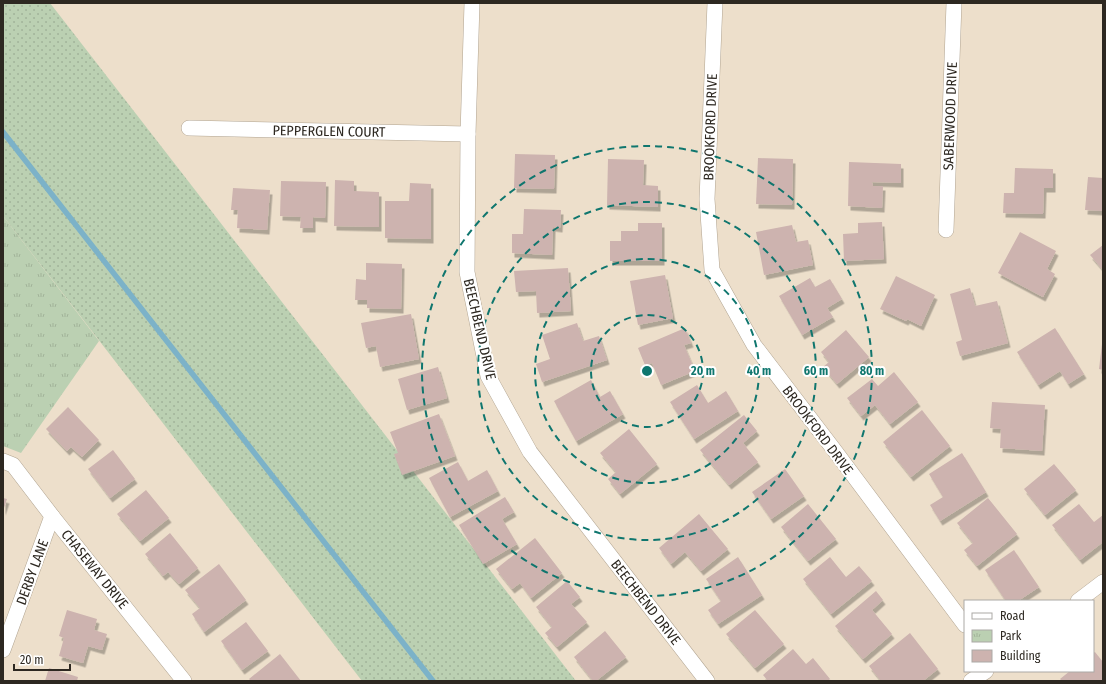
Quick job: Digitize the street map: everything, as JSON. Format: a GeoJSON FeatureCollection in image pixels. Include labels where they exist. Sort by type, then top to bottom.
{"type":"FeatureCollection","features":[{"type":"Feature","properties":{"kind":"street","name":"BEECHBEND DRIVE"},"geometry":{"type":"LineString","coordinates":[[472,3],[468,134],[467,272],[488,376],[530,452],[707,681]]}},
{"type":"Feature","properties":{"kind":"street","name":"BROOKFORD DRIVE"},"geometry":{"type":"LineString","coordinates":[[715,3],[707,199],[712,270],[754,346],[835,451],[964,624]]}},
{"type":"Feature","properties":{"kind":"street","name":"SABERWOOD DRIVE"},"geometry":{"type":"LineString","coordinates":[[946,230],[954,3]]}},
{"type":"Feature","properties":{"kind":"street","name":"PEPPERGLEN COURT"},"geometry":{"type":"LineString","coordinates":[[189,128],[468,134]]}},
{"type":"Feature","properties":{"kind":"street","name":"CHASEWAY DRIVE"},"geometry":{"type":"LineString","coordinates":[[3,461],[13,465],[184,681]]}},
{"type":"Feature","properties":{"kind":"street","name":"DERBY LANE"},"geometry":{"type":"LineString","coordinates":[[3,650],[52,516]]}},
{"type":"Feature","properties":{"kind":"street"},"geometry":{"type":"LineString","coordinates":[[1079,600],[1103,582]]}},
{"type":"Feature","properties":{"kind":"street"},"geometry":{"type":"LineString","coordinates":[[972,681],[985,672]]}},
{"type":"Feature","properties":{"kind":"green space"},"geometry":{"type":"Polygon","coordinates":[[[3,3],[50,3],[576,681],[362,681],[3,216],[3,3]]]}},
{"type":"Feature","properties":{"kind":"green space"},"geometry":{"type":"Polygon","coordinates":[[[3,216],[99,341],[21,453],[3,446],[3,216]]]}},
{"type":"Feature","properties":{"kind":"building"},"geometry":{"type":"Polygon","coordinates":[[[515,154],[555,155],[554,189],[514,188],[515,154]]]}},
{"type":"Feature","properties":{"kind":"building"},"geometry":{"type":"Polygon","coordinates":[[[758,158],[793,159],[792,205],[756,204],[758,158]]]}},
{"type":"Feature","properties":{"kind":"building"},"geometry":{"type":"Polygon","coordinates":[[[608,159],[644,160],[643,185],[658,186],[658,207],[607,205],[608,159]]]}},
{"type":"Feature","properties":{"kind":"building"},"geometry":{"type":"Polygon","coordinates":[[[849,162],[901,164],[901,183],[872,182],[873,186],[883,186],[882,208],[848,206],[849,162]]]}},
{"type":"Feature","properties":{"kind":"building"},"geometry":{"type":"Polygon","coordinates":[[[1015,168],[1053,169],[1053,188],[1044,188],[1043,214],[1003,213],[1004,193],[1014,193],[1015,168]]]}},
{"type":"Feature","properties":{"kind":"building"},"geometry":{"type":"Polygon","coordinates":[[[1088,177],[1103,178],[1103,211],[1085,210],[1088,177]]]}},
{"type":"Feature","properties":{"kind":"building"},"geometry":{"type":"Polygon","coordinates":[[[335,180],[354,181],[354,191],[379,192],[379,227],[334,226],[335,180]]]}},
{"type":"Feature","properties":{"kind":"building"},"geometry":{"type":"Polygon","coordinates":[[[281,181],[326,182],[325,218],[313,217],[313,228],[300,228],[301,217],[280,216],[281,181]]]}},
{"type":"Feature","properties":{"kind":"building"},"geometry":{"type":"Polygon","coordinates":[[[410,183],[431,184],[431,239],[385,238],[385,201],[409,201],[410,183]]]}},
{"type":"Feature","properties":{"kind":"building"},"geometry":{"type":"Polygon","coordinates":[[[233,188],[270,190],[267,230],[237,228],[238,210],[231,210],[233,188]]]}},
{"type":"Feature","properties":{"kind":"building"},"geometry":{"type":"Polygon","coordinates":[[[524,209],[561,210],[560,228],[553,227],[552,255],[512,253],[512,234],[523,234],[524,209]]]}},
{"type":"Feature","properties":{"kind":"building"},"geometry":{"type":"Polygon","coordinates":[[[882,222],[884,259],[844,261],[843,234],[858,233],[858,223],[882,222]]]}},
{"type":"Feature","properties":{"kind":"building"},"geometry":{"type":"Polygon","coordinates":[[[638,223],[662,223],[662,261],[610,261],[610,241],[621,241],[621,231],[638,231],[638,223]]]}},
{"type":"Feature","properties":{"kind":"building"},"geometry":{"type":"Polygon","coordinates":[[[792,225],[796,242],[808,240],[813,265],[764,275],[756,232],[792,225]]]}},
{"type":"Feature","properties":{"kind":"building"},"geometry":{"type":"Polygon","coordinates":[[[1020,232],[1056,251],[1047,269],[1055,274],[1043,297],[998,273],[1020,232]]]}},
{"type":"Feature","properties":{"kind":"building"},"geometry":{"type":"Polygon","coordinates":[[[1103,245],[1103,270],[1090,255],[1103,245]]]}},
{"type":"Feature","properties":{"kind":"building"},"geometry":{"type":"Polygon","coordinates":[[[366,263],[402,264],[401,309],[367,308],[367,300],[355,300],[356,279],[366,280],[366,263]]]}},
{"type":"Feature","properties":{"kind":"building"},"geometry":{"type":"Polygon","coordinates":[[[568,268],[571,311],[537,313],[536,291],[516,292],[514,271],[568,268]]]}},
{"type":"Feature","properties":{"kind":"building"},"geometry":{"type":"Polygon","coordinates":[[[665,275],[673,318],[638,325],[630,281],[665,275]]]}},
{"type":"Feature","properties":{"kind":"building"},"geometry":{"type":"Polygon","coordinates":[[[896,276],[935,295],[921,326],[880,309],[896,276]]]}},
{"type":"Feature","properties":{"kind":"building"},"geometry":{"type":"Polygon","coordinates":[[[810,278],[815,287],[830,279],[842,299],[827,308],[833,317],[802,335],[779,296],[810,278]]]}},
{"type":"Feature","properties":{"kind":"building"},"geometry":{"type":"Polygon","coordinates":[[[970,288],[975,306],[997,301],[1008,343],[960,356],[956,342],[962,340],[950,294],[970,288]]]}},
{"type":"Feature","properties":{"kind":"building"},"geometry":{"type":"Polygon","coordinates":[[[411,314],[419,359],[380,367],[376,346],[366,348],[361,323],[411,314]]]}},
{"type":"Feature","properties":{"kind":"building"},"geometry":{"type":"Polygon","coordinates":[[[577,323],[583,341],[599,336],[607,360],[542,382],[536,364],[550,359],[542,335],[577,323]]]}},
{"type":"Feature","properties":{"kind":"building"},"geometry":{"type":"Polygon","coordinates":[[[685,328],[691,343],[684,345],[695,371],[661,385],[652,363],[645,365],[638,348],[685,328]]]}},
{"type":"Feature","properties":{"kind":"building"},"geometry":{"type":"Polygon","coordinates":[[[1055,328],[1084,374],[1068,384],[1060,371],[1038,385],[1017,352],[1055,328]]]}},
{"type":"Feature","properties":{"kind":"building"},"geometry":{"type":"Polygon","coordinates":[[[846,330],[869,357],[837,384],[823,367],[829,362],[821,352],[846,330]]]}},
{"type":"Feature","properties":{"kind":"building"},"geometry":{"type":"Polygon","coordinates":[[[1103,344],[1103,370],[1099,369],[1103,344]]]}},
{"type":"Feature","properties":{"kind":"building"},"geometry":{"type":"Polygon","coordinates":[[[438,367],[447,398],[407,410],[398,379],[438,367]]]}},
{"type":"Feature","properties":{"kind":"building"},"geometry":{"type":"Polygon","coordinates":[[[894,372],[918,402],[890,424],[875,405],[861,416],[847,398],[872,379],[878,386],[894,372]]]}},
{"type":"Feature","properties":{"kind":"building"},"geometry":{"type":"Polygon","coordinates":[[[591,380],[600,397],[610,391],[623,414],[576,441],[554,401],[591,380]]]}},
{"type":"Feature","properties":{"kind":"building"},"geometry":{"type":"Polygon","coordinates":[[[697,385],[708,403],[726,391],[738,411],[694,439],[670,402],[697,385]]]}},
{"type":"Feature","properties":{"kind":"building"},"geometry":{"type":"Polygon","coordinates":[[[992,402],[1045,405],[1042,451],[1000,448],[1001,429],[990,428],[992,402]]]}},
{"type":"Feature","properties":{"kind":"building"},"geometry":{"type":"Polygon","coordinates":[[[68,407],[99,440],[82,457],[71,447],[67,451],[46,429],[68,407]]]}},
{"type":"Feature","properties":{"kind":"building"},"geometry":{"type":"Polygon","coordinates":[[[922,410],[950,446],[911,477],[883,442],[922,410]]]}},
{"type":"Feature","properties":{"kind":"building"},"geometry":{"type":"Polygon","coordinates":[[[439,414],[455,456],[402,475],[394,454],[398,453],[390,432],[439,414]]]}},
{"type":"Feature","properties":{"kind":"building"},"geometry":{"type":"Polygon","coordinates":[[[744,415],[757,431],[743,443],[758,462],[729,485],[700,450],[744,415]]]}},
{"type":"Feature","properties":{"kind":"building"},"geometry":{"type":"Polygon","coordinates":[[[629,429],[657,464],[620,494],[608,479],[616,472],[600,453],[629,429]]]}},
{"type":"Feature","properties":{"kind":"building"},"geometry":{"type":"Polygon","coordinates":[[[113,450],[135,479],[110,498],[88,469],[113,450]]]}},
{"type":"Feature","properties":{"kind":"building"},"geometry":{"type":"Polygon","coordinates":[[[962,453],[986,492],[940,521],[930,505],[943,497],[929,474],[962,453]]]}},
{"type":"Feature","properties":{"kind":"building"},"geometry":{"type":"Polygon","coordinates":[[[458,462],[468,481],[487,470],[498,491],[450,517],[429,478],[458,462]]]}},
{"type":"Feature","properties":{"kind":"building"},"geometry":{"type":"Polygon","coordinates":[[[1054,464],[1076,490],[1045,515],[1024,489],[1054,464]]]}},
{"type":"Feature","properties":{"kind":"building"},"geometry":{"type":"Polygon","coordinates":[[[785,469],[804,496],[771,519],[752,492],[785,469]]]}},
{"type":"Feature","properties":{"kind":"building"},"geometry":{"type":"Polygon","coordinates":[[[146,490],[169,518],[140,541],[117,514],[146,490]]]}},
{"type":"Feature","properties":{"kind":"building"},"geometry":{"type":"Polygon","coordinates":[[[505,497],[514,512],[502,519],[517,544],[483,564],[459,525],[505,497]]]}},
{"type":"Feature","properties":{"kind":"building"},"geometry":{"type":"Polygon","coordinates":[[[3,498],[7,499],[3,511],[3,498]]]}},
{"type":"Feature","properties":{"kind":"building"},"geometry":{"type":"Polygon","coordinates":[[[988,498],[1017,534],[977,566],[964,550],[973,543],[957,523],[988,498]]]}},
{"type":"Feature","properties":{"kind":"building"},"geometry":{"type":"Polygon","coordinates":[[[808,504],[836,539],[808,561],[781,527],[808,504]]]}},
{"type":"Feature","properties":{"kind":"building"},"geometry":{"type":"Polygon","coordinates":[[[1079,504],[1094,522],[1103,515],[1103,542],[1080,560],[1052,525],[1079,504]]]}},
{"type":"Feature","properties":{"kind":"building"},"geometry":{"type":"Polygon","coordinates":[[[699,514],[728,549],[701,571],[685,552],[671,564],[659,548],[699,514]]]}},
{"type":"Feature","properties":{"kind":"building"},"geometry":{"type":"Polygon","coordinates":[[[170,533],[198,568],[179,584],[168,572],[163,576],[145,554],[170,533]]]}},
{"type":"Feature","properties":{"kind":"building"},"geometry":{"type":"Polygon","coordinates":[[[535,538],[562,573],[531,598],[520,583],[512,589],[496,569],[535,538]]]}},
{"type":"Feature","properties":{"kind":"building"},"geometry":{"type":"Polygon","coordinates":[[[1014,550],[1039,587],[1020,600],[1005,600],[985,570],[1014,550]]]}},
{"type":"Feature","properties":{"kind":"building"},"geometry":{"type":"Polygon","coordinates":[[[738,557],[762,595],[718,624],[708,610],[721,601],[706,579],[738,557]]]}},
{"type":"Feature","properties":{"kind":"building"},"geometry":{"type":"Polygon","coordinates":[[[830,557],[846,577],[859,566],[872,581],[831,614],[803,579],[830,557]]]}},
{"type":"Feature","properties":{"kind":"building"},"geometry":{"type":"Polygon","coordinates":[[[219,564],[246,600],[204,632],[192,614],[200,608],[185,590],[219,564]]]}},
{"type":"Feature","properties":{"kind":"building"},"geometry":{"type":"Polygon","coordinates":[[[567,581],[580,597],[571,604],[587,622],[557,647],[545,633],[552,627],[536,607],[567,581]]]}},
{"type":"Feature","properties":{"kind":"building"},"geometry":{"type":"Polygon","coordinates":[[[876,591],[883,600],[872,610],[892,634],[863,659],[835,626],[876,591]]]}},
{"type":"Feature","properties":{"kind":"building"},"geometry":{"type":"Polygon","coordinates":[[[67,610],[97,619],[94,630],[107,634],[102,650],[88,646],[83,663],[59,656],[64,638],[59,636],[67,610]]]}},
{"type":"Feature","properties":{"kind":"building"},"geometry":{"type":"Polygon","coordinates":[[[755,610],[784,644],[755,668],[726,634],[755,610]]]}},
{"type":"Feature","properties":{"kind":"building"},"geometry":{"type":"Polygon","coordinates":[[[246,622],[268,651],[242,670],[221,641],[246,622]]]}},
{"type":"Feature","properties":{"kind":"building"},"geometry":{"type":"Polygon","coordinates":[[[605,631],[626,657],[596,681],[593,681],[574,657],[605,631]]]}},
{"type":"Feature","properties":{"kind":"building"},"geometry":{"type":"Polygon","coordinates":[[[910,633],[938,669],[923,681],[881,681],[869,666],[910,633]]]}},
{"type":"Feature","properties":{"kind":"building"},"geometry":{"type":"Polygon","coordinates":[[[793,649],[806,664],[813,658],[830,679],[827,681],[768,681],[763,675],[793,649]]]}},
{"type":"Feature","properties":{"kind":"building"},"geometry":{"type":"Polygon","coordinates":[[[1094,652],[1103,662],[1103,681],[1062,681],[1060,679],[1069,672],[1094,672],[1094,652]]]}},
{"type":"Feature","properties":{"kind":"building"},"geometry":{"type":"Polygon","coordinates":[[[280,654],[301,681],[251,681],[249,679],[280,654]]]}},
{"type":"Feature","properties":{"kind":"building"},"geometry":{"type":"Polygon","coordinates":[[[49,668],[78,677],[77,681],[45,681],[49,668]]]}},
{"type":"Feature","properties":{"kind":"waterway"},"geometry":{"type":"LineString","coordinates":[[3,132],[433,681]]}}]}
